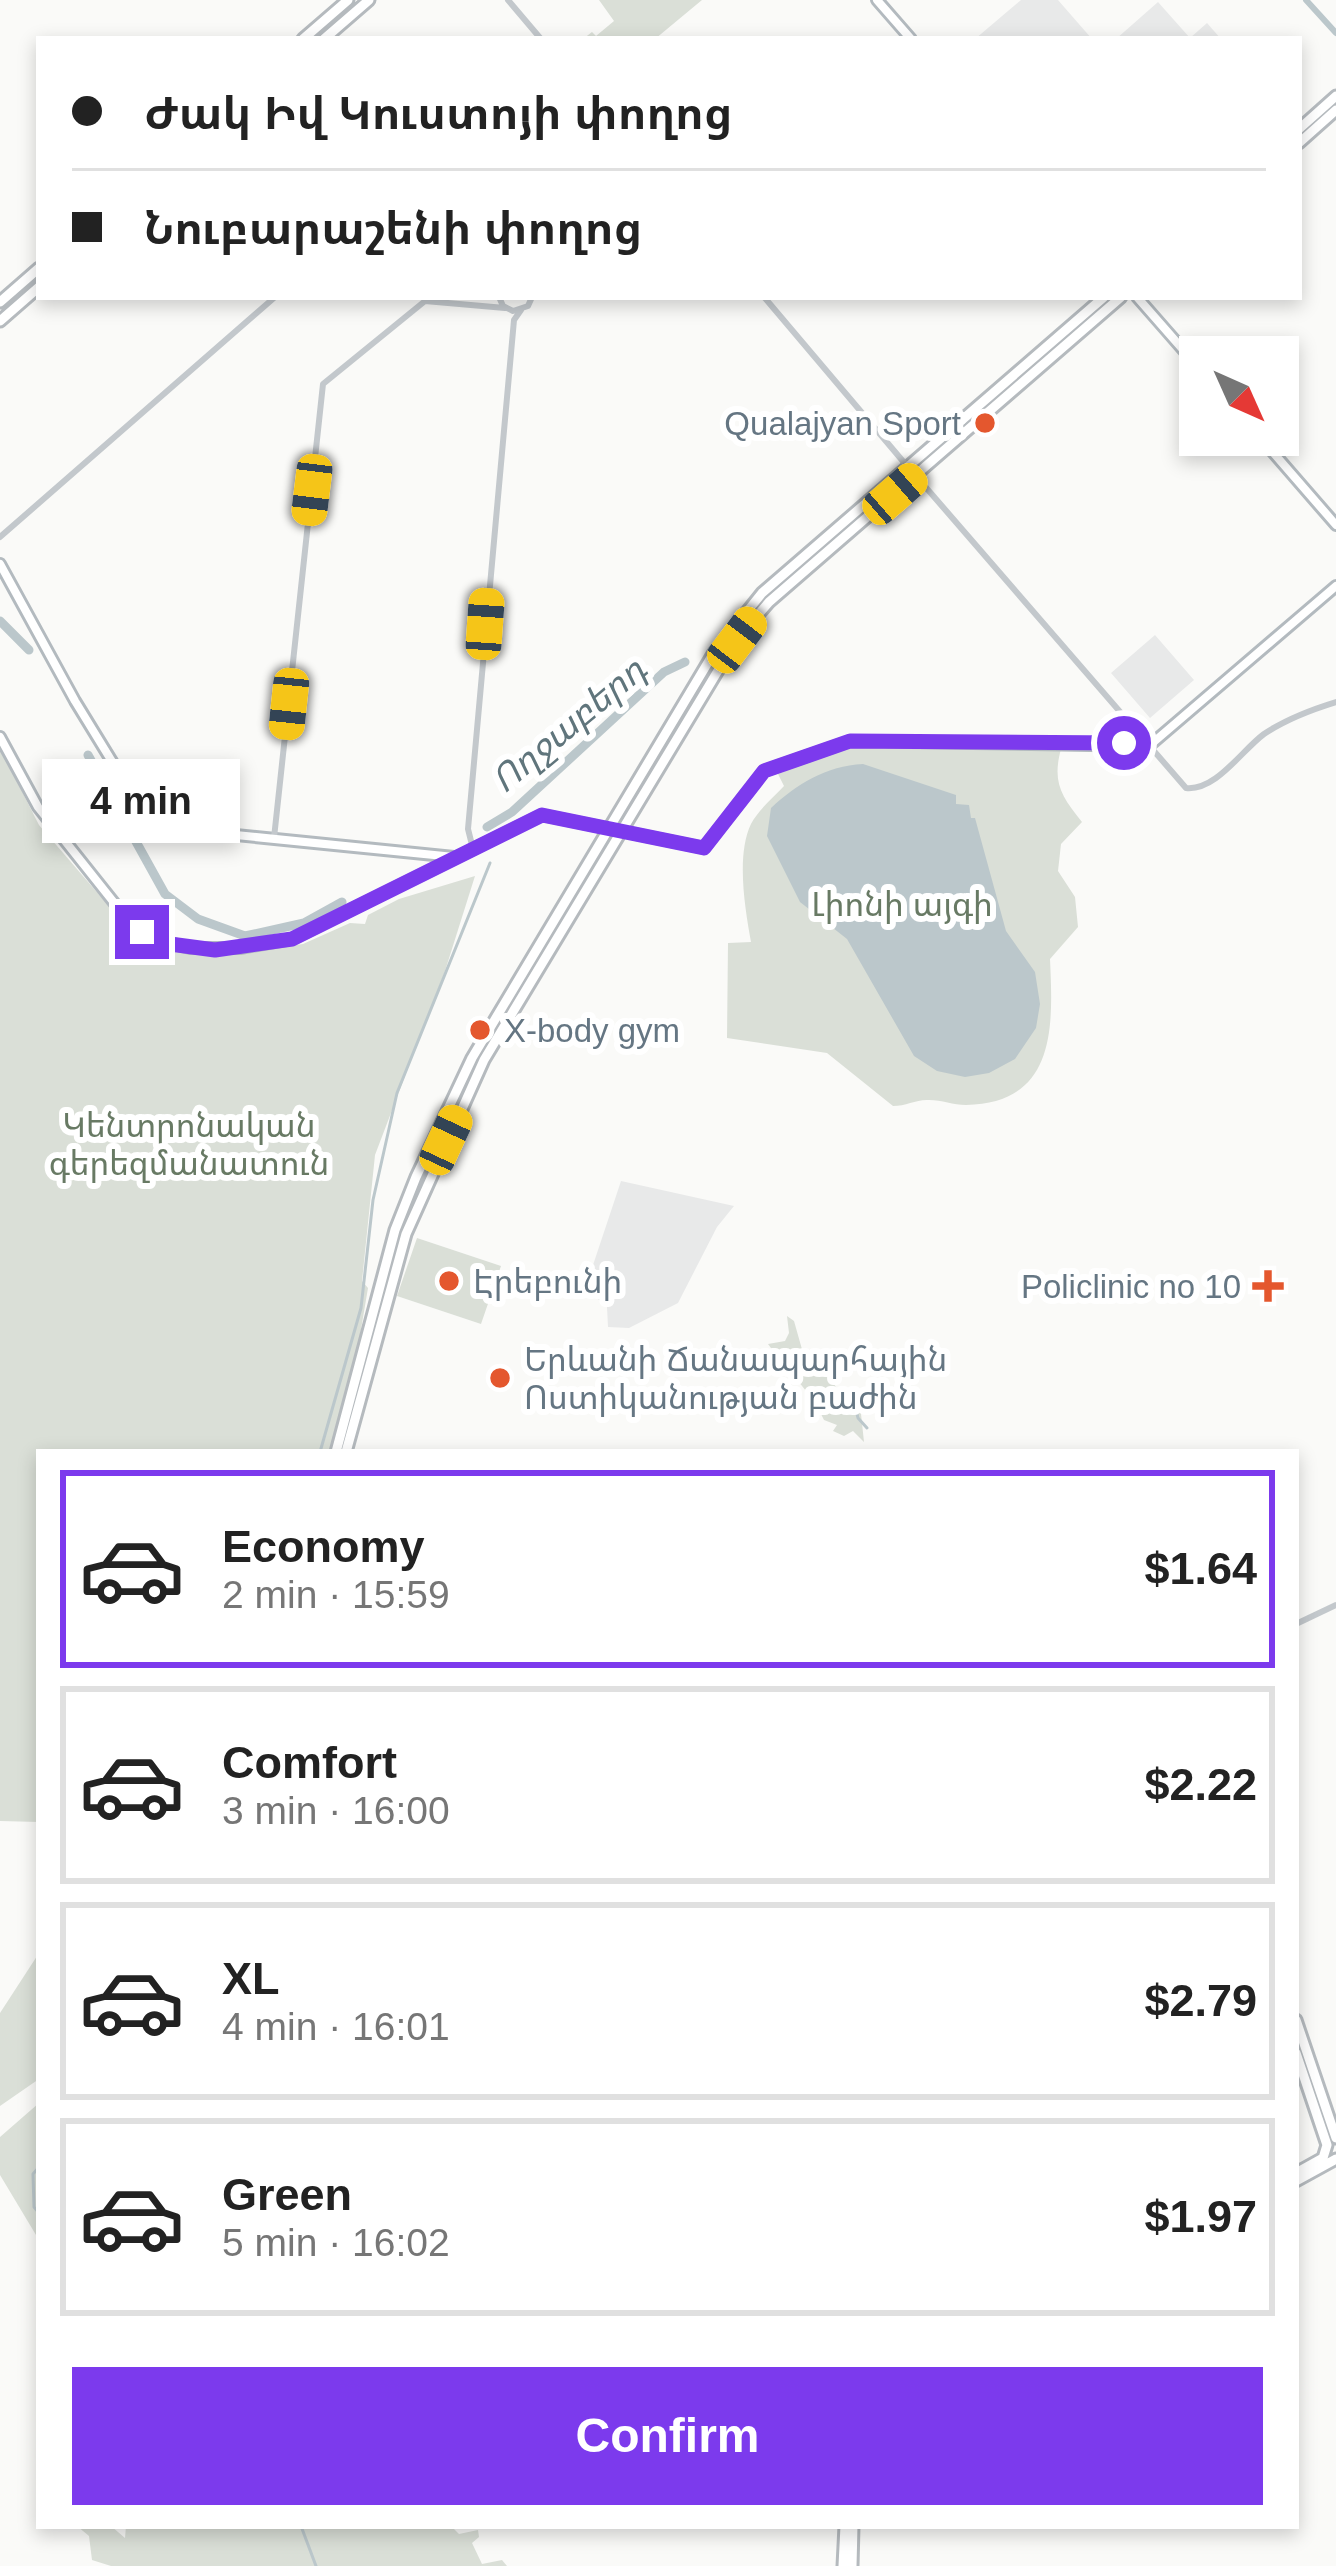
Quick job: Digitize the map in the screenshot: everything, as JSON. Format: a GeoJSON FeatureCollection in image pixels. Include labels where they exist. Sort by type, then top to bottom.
{"type":"FeatureCollection","features":[{"type":"Feature","properties":{"kind":"main road"},"geometry":{"type":"LineString","coordinates":[[307,36],[349,0]]}},
{"type":"Feature","properties":{"kind":"main road"},"geometry":{"type":"LineString","coordinates":[[327,36],[369,0]]}},
{"type":"Feature","properties":{"kind":"main road"},"geometry":{"type":"LineString","coordinates":[[877,0],[908,36]]}},
{"type":"Feature","properties":{"kind":"main road"},"geometry":{"type":"LineString","coordinates":[[1302,126],[1336,96]]}},
{"type":"Feature","properties":{"kind":"main road"},"geometry":{"type":"LineString","coordinates":[[1302,140],[1336,110]]}},
{"type":"Feature","properties":{"kind":"main road"},"geometry":{"type":"LineString","coordinates":[[0,302],[36,271]]}},
{"type":"Feature","properties":{"kind":"main road"},"geometry":{"type":"LineString","coordinates":[[0,321],[36,290]]}},
{"type":"Feature","properties":{"kind":"main road"},"geometry":{"type":"LineString","coordinates":[[347,1449],[397,1265],[428,1180],[505,1022],[720,666],[752,620],[1101,300]]}},
{"type":"Feature","properties":{"kind":"main road"},"geometry":{"type":"LineString","coordinates":[[337,1449],[395,1230],[472,1058],[709,661],[745,611],[1117,300]]}},
{"type":"Feature","properties":{"kind":"main road"},"geometry":{"type":"LineString","coordinates":[[1140,300],[1179,345]]}},
{"type":"Feature","properties":{"kind":"main road"},"geometry":{"type":"LineString","coordinates":[[1276,456],[1336,525]]}},
{"type":"Feature","properties":{"kind":"main road"},"geometry":{"type":"LineString","coordinates":[[0,564],[149,822],[166,828],[455,857]]}},
{"type":"Feature","properties":{"kind":"main road"},"geometry":{"type":"LineString","coordinates":[[0,737],[48,821],[131,924],[153,938],[215,950],[292,939],[542,815],[704,848],[764,771],[850,741],[1145,746],[1336,586]]}},
{"type":"Feature","properties":{"kind":"main road"},"geometry":{"type":"LineString","coordinates":[[419,874],[422,856]]}},
{"type":"Feature","properties":{"kind":"main road"},"geometry":{"type":"LineString","coordinates":[[1299,2029],[1336,2138]]}},
{"type":"Feature","properties":{"kind":"main road"},"geometry":{"type":"LineString","coordinates":[[1299,2061],[1333,2153],[1299,2175]]}},
{"type":"Feature","properties":{"kind":"main road"},"geometry":{"type":"LineString","coordinates":[[848,2566],[849,2529]]}},
{"type":"Feature","properties":{"kind":"street"},"geometry":{"type":"LineString","coordinates":[[508,0],[538,36]]}},
{"type":"Feature","properties":{"kind":"street"},"geometry":{"type":"LineString","coordinates":[[0,537],[272,300]]}},
{"type":"Feature","properties":{"kind":"street"},"geometry":{"type":"LineString","coordinates":[[492,307],[498,300]]}},
{"type":"Feature","properties":{"kind":"street"},"geometry":{"type":"LineString","coordinates":[[501,300],[514,320]]}},
{"type":"Feature","properties":{"kind":"street"},"geometry":{"type":"LineString","coordinates":[[274,838],[323,384],[425,301],[520,310],[531,300]]}},
{"type":"Feature","properties":{"kind":"street"},"geometry":{"type":"LineString","coordinates":[[767,300],[1145,746],[1186,788],[1207,784],[1283,722],[1336,703]]}},
{"type":"Feature","properties":{"kind":"street"},"geometry":{"type":"LineString","coordinates":[[473,849],[468,829],[470,791],[514,320],[520,310]]}},
{"type":"Feature","properties":{"kind":"street"},"geometry":{"type":"LineString","coordinates":[[1299,1623],[1336,1605]]}},
{"type":"Feature","properties":{"kind":"shaded area"},"geometry":{"type":"Polygon","coordinates":[[[1021,0],[1058,0],[1089,36],[979,36],[1021,0]]]}},
{"type":"Feature","properties":{"kind":"shaded area"},"geometry":{"type":"Polygon","coordinates":[[[1158,2],[1188,36],[1119,36],[1158,2]]]}},
{"type":"Feature","properties":{"kind":"shaded area"},"geometry":{"type":"Polygon","coordinates":[[[1207,23],[1218,36],[1192,36],[1207,23]]]}},
{"type":"Feature","properties":{"kind":"shaded area"},"geometry":{"type":"Polygon","coordinates":[[[1155,635],[1194,680],[1150,718],[1111,673],[1155,635]]]}},
{"type":"Feature","properties":{"kind":"shaded area"},"geometry":{"type":"Polygon","coordinates":[[[863,764],[956,795],[956,804],[969,805],[971,818],[975,818],[1006,931],[1035,972],[1040,1004],[1036,1028],[1015,1059],[989,1073],[965,1077],[937,1071],[914,1056],[847,939],[800,902],[767,836],[771,808],[791,791],[824,772],[863,764]]]}},
{"type":"Feature","properties":{"kind":"shaded area"},"geometry":{"type":"Polygon","coordinates":[[[621,1181],[734,1206],[717,1227],[678,1303],[629,1328],[608,1327],[607,1307],[587,1283],[621,1181]]]}},
{"type":"Feature","properties":{"kind":"green space"},"geometry":{"type":"Polygon","coordinates":[[[599,0],[702,0],[659,36],[596,36],[614,21],[599,0]]]}},
{"type":"Feature","properties":{"kind":"green space","name":"Լիոնի այգի"},"geometry":{"type":"Polygon","coordinates":[[[851,744],[1061,749],[1060,788],[1082,822],[1061,844],[1058,871],[1075,897],[1078,927],[1050,959],[1051,1010],[1043,1056],[1018,1091],[996,1101],[966,1105],[925,1100],[893,1106],[827,1053],[727,1038],[728,943],[751,942],[743,866],[751,824],[784,786],[778,774],[851,744]]]}},
{"type":"Feature","properties":{"kind":"green space","name":"Կենտրոնական գերեզմանատուն"},"geometry":{"type":"Polygon","coordinates":[[[0,748],[39,825],[114,912],[147,943],[184,953],[216,957],[303,944],[350,923],[365,924],[368,915],[399,899],[475,876],[445,971],[375,1155],[362,1281],[368,1288],[354,1371],[331,1449],[36,1449],[36,1822],[0,1821],[0,748]]]}},
{"type":"Feature","properties":{"kind":"green space","name":"Էրեբունի"},"geometry":{"type":"Polygon","coordinates":[[[417,1238],[501,1266],[481,1324],[397,1296],[417,1238]]]}},
{"type":"Feature","properties":{"kind":"green space"},"geometry":{"type":"Polygon","coordinates":[[[787,1316],[794,1321],[807,1367],[809,1349],[841,1394],[849,1388],[859,1395],[864,1442],[853,1431],[844,1436],[833,1431],[837,1425],[824,1420],[768,1344],[785,1341],[787,1316]]]}},
{"type":"Feature","properties":{"kind":"green space"},"geometry":{"type":"Polygon","coordinates":[[[36,1958],[36,2081],[0,2106],[0,2013],[36,1958]]]}},
{"type":"Feature","properties":{"kind":"green space"},"geometry":{"type":"Polygon","coordinates":[[[36,2106],[36,2235],[0,2175],[0,2137],[36,2106]]]}},
{"type":"Feature","properties":{"kind":"green space"},"geometry":{"type":"Polygon","coordinates":[[[81,2529],[114,2529],[125,2538],[126,2529],[454,2529],[459,2534],[478,2530],[479,2537],[472,2543],[482,2564],[502,2560],[507,2566],[111,2566],[92,2560],[89,2536],[81,2529]]]}},
{"type":"Feature","properties":{"kind":"waterway"},"geometry":{"type":"LineString","coordinates":[[1306,0],[1336,33]]}},
{"type":"Feature","properties":{"kind":"waterway","name":"Ողջաբերդ"},"geometry":{"type":"LineString","coordinates":[[0,621],[29,650]]}},
{"type":"Feature","properties":{"kind":"waterway","name":"Ողջաբերդ"},"geometry":{"type":"LineString","coordinates":[[487,827],[512,812],[664,672],[685,662]]}},
{"type":"Feature","properties":{"kind":"waterway","name":"Ողջաբերդ"},"geometry":{"type":"LineString","coordinates":[[88,755],[165,894],[198,919],[245,936],[304,923],[342,902]]}},
{"type":"Feature","properties":{"kind":"waterway"},"geometry":{"type":"LineString","coordinates":[[321,1449],[361,1308],[373,1200],[397,1093],[490,863]]}},
{"type":"Feature","properties":{"kind":"waterway"},"geometry":{"type":"LineString","coordinates":[[843,1393],[853,1398],[858,1418],[867,1428]]}},
{"type":"Feature","properties":{"kind":"waterway"},"geometry":{"type":"LineString","coordinates":[[36,2170],[36,2209]]}},
{"type":"Feature","properties":{"kind":"waterway"},"geometry":{"type":"LineString","coordinates":[[302,2529],[316,2566]]}},
{"type":"Feature","properties":{"kind":"place","name":"Qualajyan Sport"},"geometry":{"type":"Point","coordinates":[985,423]}},
{"type":"Feature","properties":{"kind":"place","name":"X-body gym"},"geometry":{"type":"Point","coordinates":[480,1030]}},
{"type":"Feature","properties":{"kind":"place","name":"Էրեբունի"},"geometry":{"type":"Point","coordinates":[449,1281]}},
{"type":"Feature","properties":{"kind":"place","name":"Policlinic no 10"},"geometry":{"type":"Point","coordinates":[1268,1286]}},
{"type":"Feature","properties":{"kind":"place","name":"Երևանի Ճանապարհային Ոստիկանության բաժին"},"geometry":{"type":"Point","coordinates":[500,1378]}},
{"type":"Feature","properties":{"kind":"route"},"geometry":{"type":"LineString","coordinates":[[142,932],[170,944],[215,950],[292,939],[542,815],[704,848],[764,771],[850,741],[1124,743]]}}]}
